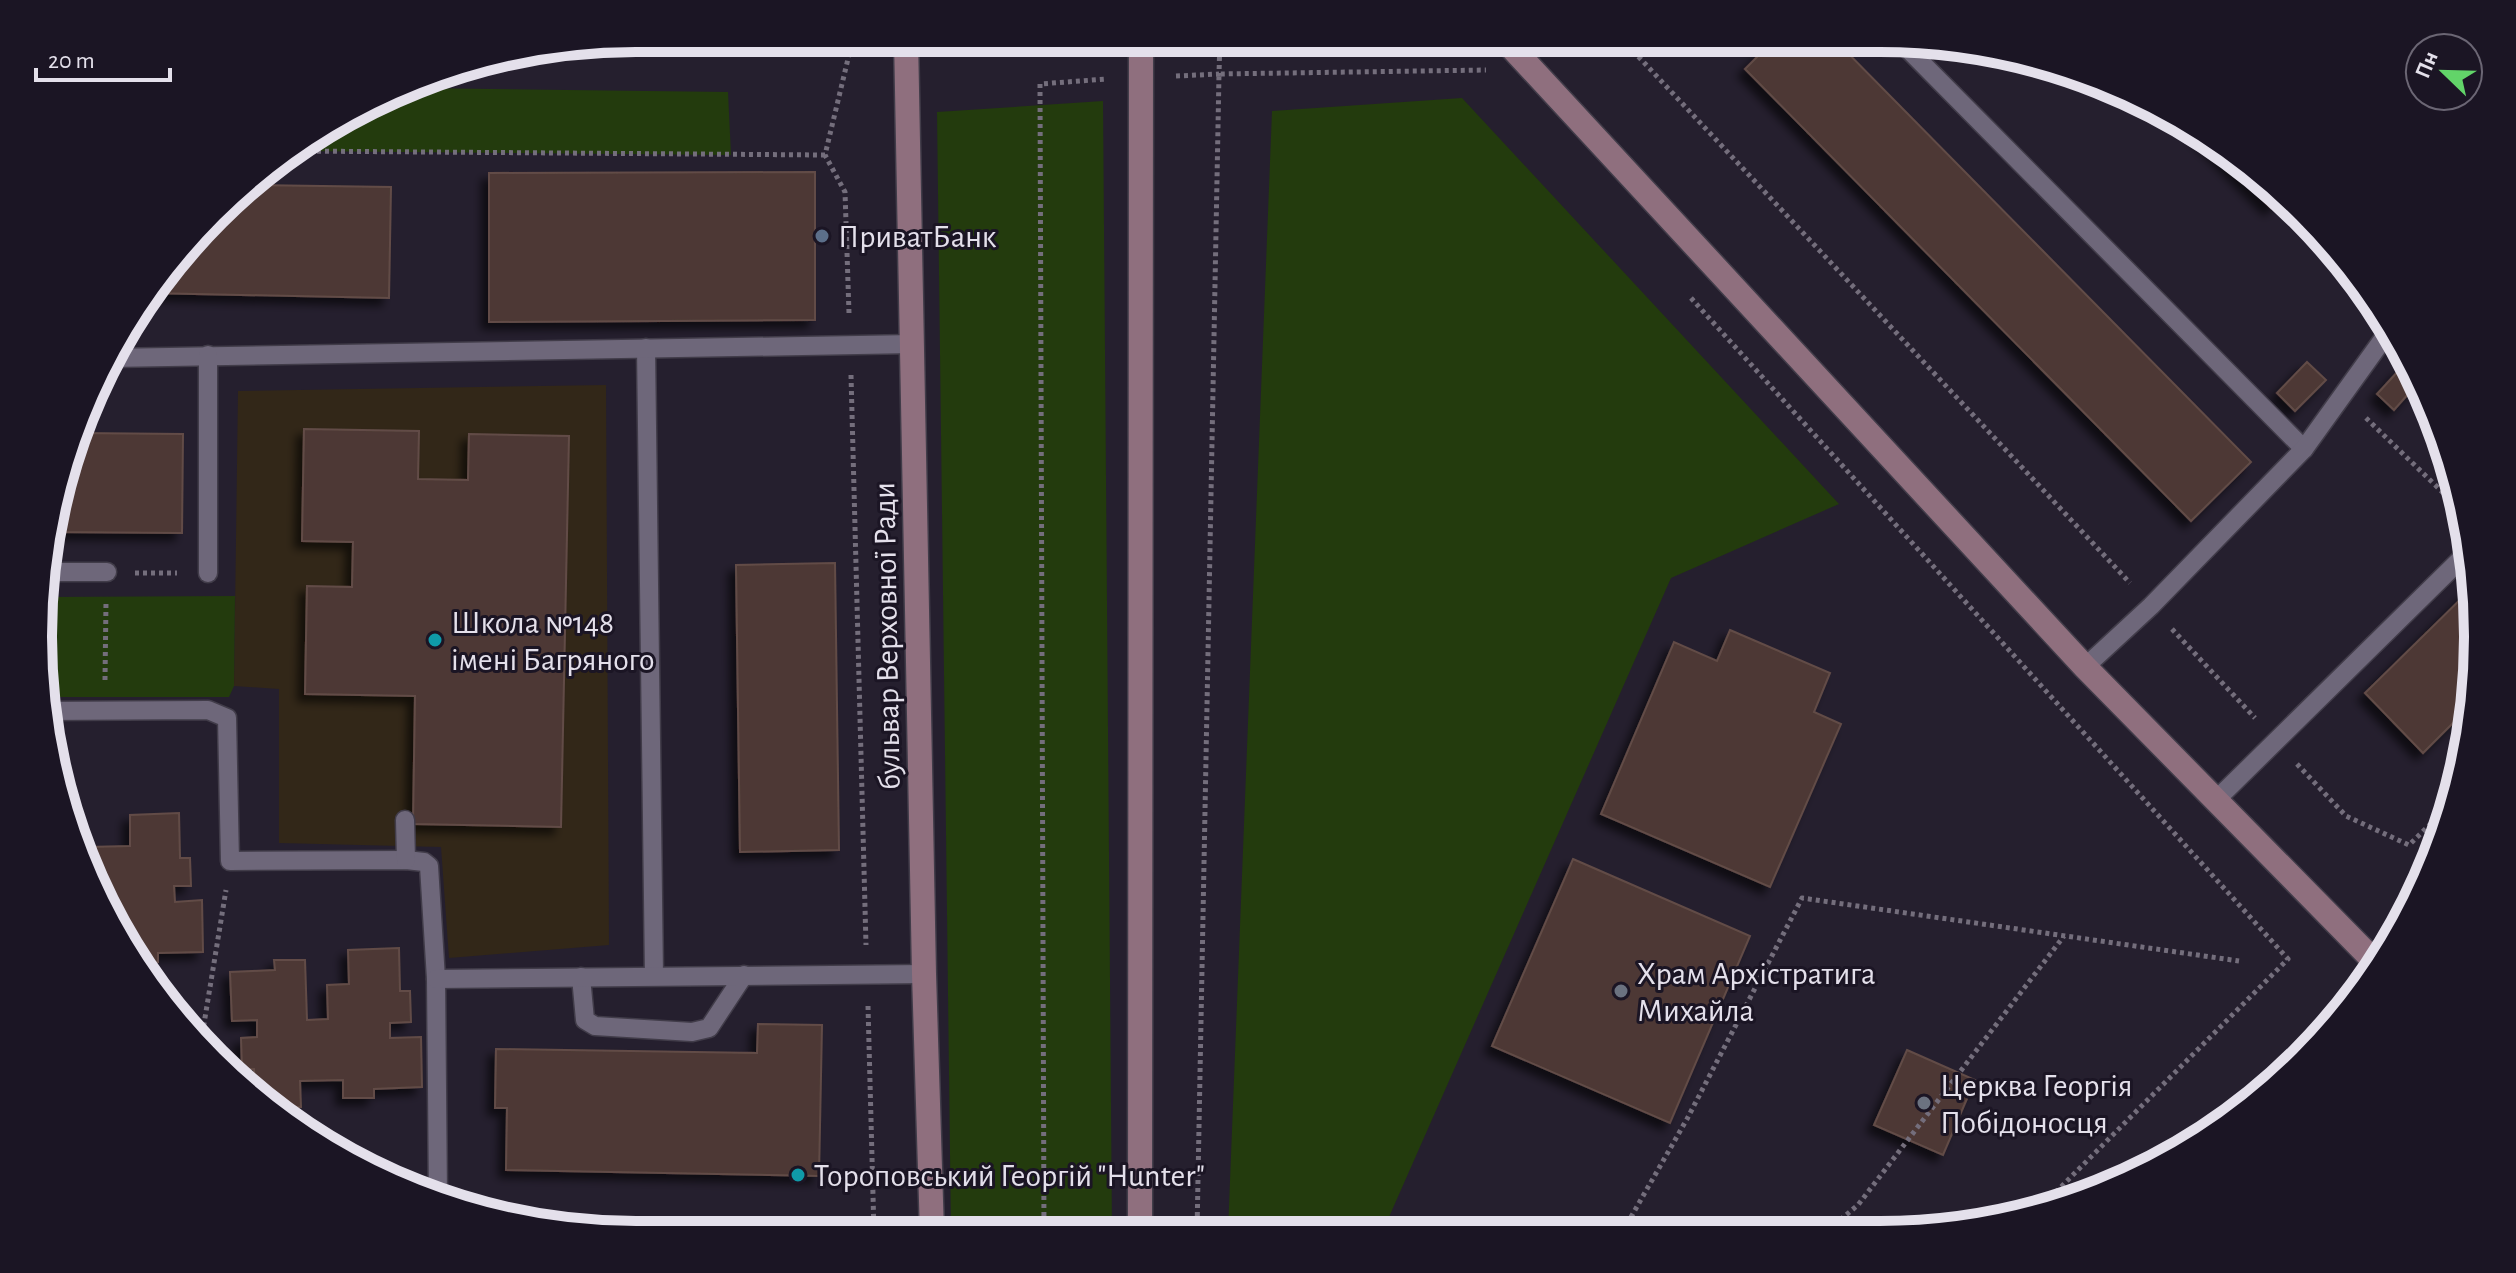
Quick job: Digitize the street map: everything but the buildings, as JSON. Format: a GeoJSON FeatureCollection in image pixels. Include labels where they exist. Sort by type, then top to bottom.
{"type":"FeatureCollection","features":[{"type":"Feature","properties":{"kind":"main road","name":"бульвар Верховної Ради"},"geometry":{"type":"LineString","coordinates":[[906,52],[932,1221]]}},
{"type":"Feature","properties":{"kind":"main road"},"geometry":{"type":"LineString","coordinates":[[1140,1221],[1142,52]]}},
{"type":"Feature","properties":{"kind":"main road"},"geometry":{"type":"LineString","coordinates":[[1516,52],[2085,667],[2369,955]]}},
{"type":"Feature","properties":{"kind":"lane"},"geometry":{"type":"LineString","coordinates":[[1912,53],[2304,449]]}},
{"type":"Feature","properties":{"kind":"lane"},"geometry":{"type":"LineString","coordinates":[[2085,667],[2151,606],[2304,449],[2383,339]]}},
{"type":"Feature","properties":{"kind":"lane"},"geometry":{"type":"LineString","coordinates":[[123,358],[913,344]]}},
{"type":"Feature","properties":{"kind":"lane"},"geometry":{"type":"LineString","coordinates":[[646,348],[654,976]]}},
{"type":"Feature","properties":{"kind":"lane"},"geometry":{"type":"LineString","coordinates":[[208,355],[208,573]]}},
{"type":"Feature","properties":{"kind":"lane"},"geometry":{"type":"LineString","coordinates":[[2217,799],[2459,561]]}},
{"type":"Feature","properties":{"kind":"lane"},"geometry":{"type":"LineString","coordinates":[[56,572],[107,572]]}},
{"type":"Feature","properties":{"kind":"lane"},"geometry":{"type":"LineString","coordinates":[[57,711],[208,710],[227,718],[230,861],[424,862],[431,873],[436,979],[438,1186]]}},
{"type":"Feature","properties":{"kind":"lane"},"geometry":{"type":"LineString","coordinates":[[405,820],[406,860]]}},
{"type":"Feature","properties":{"kind":"lane"},"geometry":{"type":"LineString","coordinates":[[436,979],[924,974]]}},
{"type":"Feature","properties":{"kind":"lane"},"geometry":{"type":"LineString","coordinates":[[581,977],[585,1020],[595,1026],[692,1032],[702,1031],[715,1021],[744,975]]}},
{"type":"Feature","properties":{"kind":"path"},"geometry":{"type":"LineString","coordinates":[[850,52],[825,155],[845,192],[874,1221]]}},
{"type":"Feature","properties":{"kind":"path"},"geometry":{"type":"LineString","coordinates":[[1197,1221],[1220,52]]}},
{"type":"Feature","properties":{"kind":"path"},"geometry":{"type":"LineString","coordinates":[[1634,52],[2346,816],[2409,845],[2434,821]]}},
{"type":"Feature","properties":{"kind":"path"},"geometry":{"type":"LineString","coordinates":[[1044,1221],[1040,84],[1219,74],[1485,70],[1496,82]]}},
{"type":"Feature","properties":{"kind":"path"},"geometry":{"type":"LineString","coordinates":[[312,151],[825,155]]}},
{"type":"Feature","properties":{"kind":"path"},"geometry":{"type":"LineString","coordinates":[[1689,295],[2288,959],[2054,1194]]}},
{"type":"Feature","properties":{"kind":"path"},"geometry":{"type":"LineString","coordinates":[[2343,395],[2447,496]]}},
{"type":"Feature","properties":{"kind":"path"},"geometry":{"type":"LineString","coordinates":[[105,709],[107,572],[208,573]]}},
{"type":"Feature","properties":{"kind":"path"},"geometry":{"type":"LineString","coordinates":[[203,1029],[230,861]]}},
{"type":"Feature","properties":{"kind":"path"},"geometry":{"type":"LineString","coordinates":[[1629,1221],[1687,1119],[1802,898],[2239,961]]}},
{"type":"Feature","properties":{"kind":"path"},"geometry":{"type":"LineString","coordinates":[[1839,1221],[1858,1205],[2065,936]]}},
{"type":"Feature","properties":{"kind":"shaded area"},"geometry":{"type":"Polygon","coordinates":[[[606,385],[609,945],[449,958],[441,847],[279,843],[279,689],[234,686],[238,391],[606,385]]]}},
{"type":"Feature","properties":{"kind":"green space"},"geometry":{"type":"Polygon","coordinates":[[[434,88],[728,92],[731,155],[312,151],[378,112],[434,88]]]}},
{"type":"Feature","properties":{"kind":"green space"},"geometry":{"type":"Polygon","coordinates":[[[1462,98],[1839,504],[1671,578],[1389,1217],[1376,1221],[1228,1221],[1272,111],[1462,98]]]}},
{"type":"Feature","properties":{"kind":"green space"},"geometry":{"type":"Polygon","coordinates":[[[1103,101],[1112,1221],[951,1221],[937,112],[1103,101]]]}},
{"type":"Feature","properties":{"kind":"green space"},"geometry":{"type":"Polygon","coordinates":[[[235,596],[234,686],[229,697],[55,697],[53,597],[235,596]]]}},
{"type":"Feature","properties":{"kind":"place","name":"ПриватБанк"},"geometry":{"type":"Point","coordinates":[822,236]}},
{"type":"Feature","properties":{"kind":"place","name":"Школа №148 імені Багряного"},"geometry":{"type":"Point","coordinates":[435,640]}},
{"type":"Feature","properties":{"kind":"place","name":"Храм Архістратига Михайла"},"geometry":{"type":"Point","coordinates":[1621,991]}},
{"type":"Feature","properties":{"kind":"place","name":"Церква Георгія Побідоносця"},"geometry":{"type":"Point","coordinates":[1924,1103]}},
{"type":"Feature","properties":{"kind":"place","name":"Тороповський Георгій \"Hunter\""},"geometry":{"type":"Point","coordinates":[798,1175]}}]}
